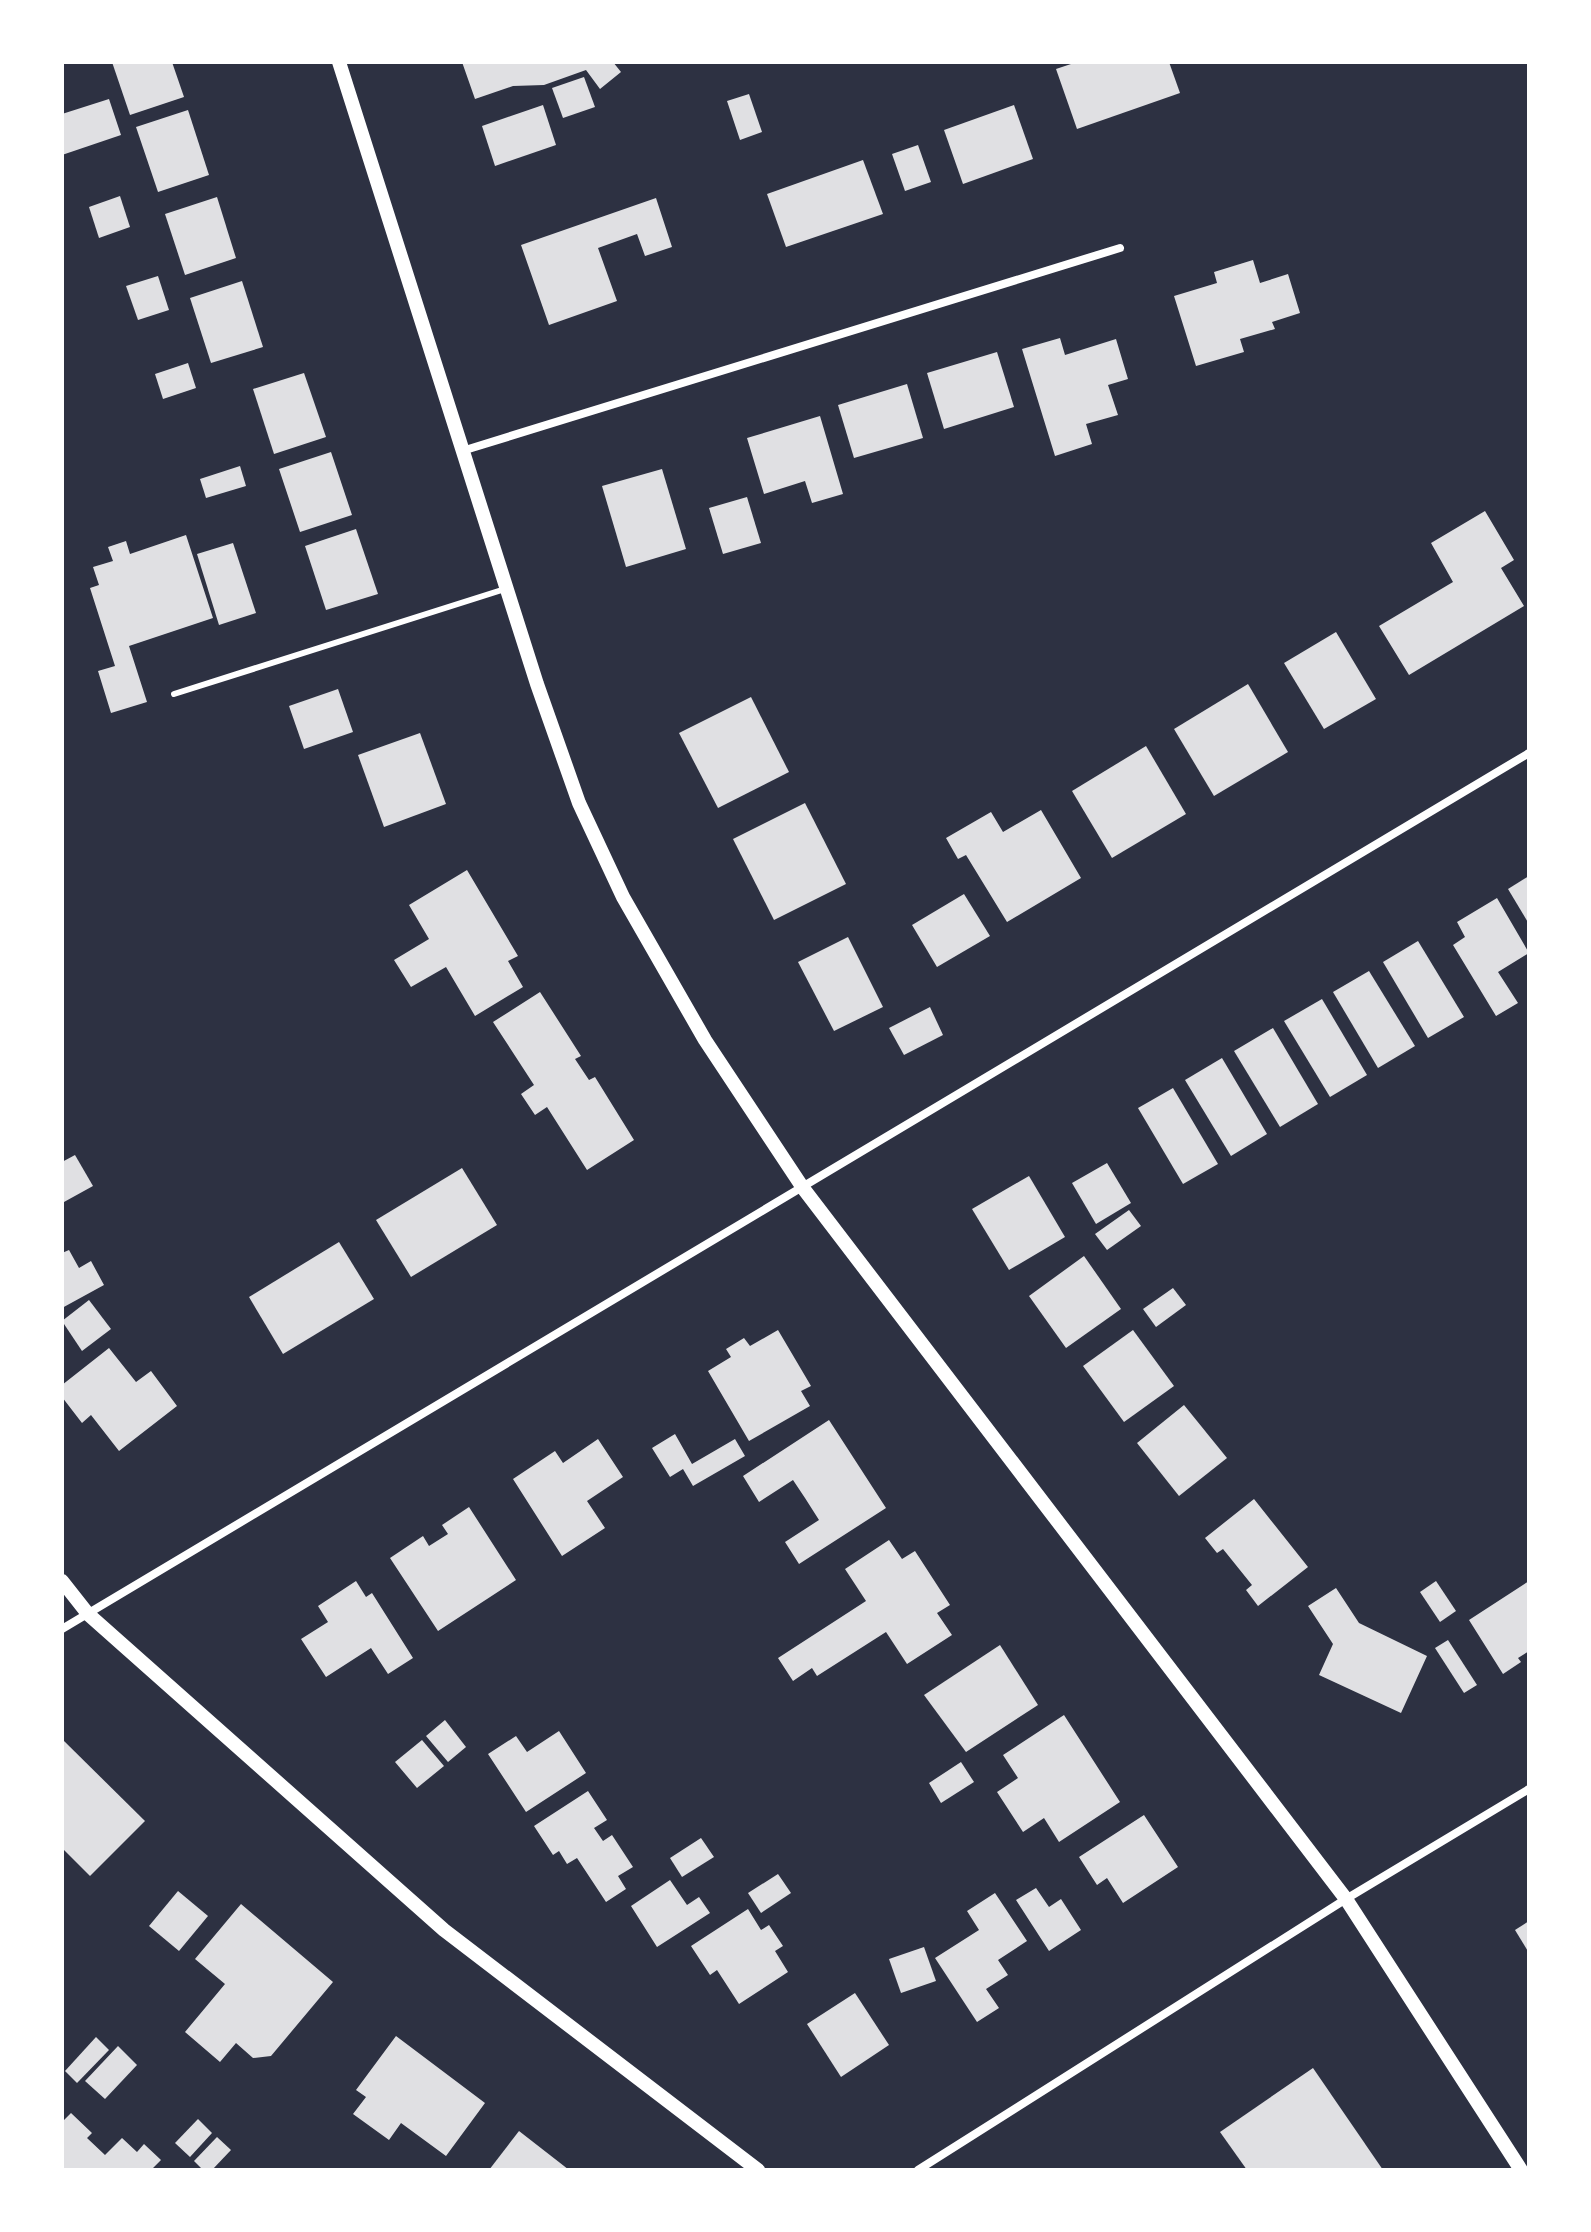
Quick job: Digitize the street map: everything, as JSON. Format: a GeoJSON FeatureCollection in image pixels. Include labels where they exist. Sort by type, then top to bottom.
{"type":"FeatureCollection","features":[{"type":"Feature","properties":{"kind":"street"},"geometry":{"type":"LineString","coordinates":[[339,62],[462,451],[509,587],[537,684],[579,803],[623,897],[705,1040],[803,1188],[1346,1899],[1521,2170]]}},
{"type":"Feature","properties":{"kind":"street"},"geometry":{"type":"LineString","coordinates":[[462,451],[1120,248]]}},
{"type":"Feature","properties":{"kind":"street"},"geometry":{"type":"LineString","coordinates":[[62,1629],[1529,753]]}},
{"type":"Feature","properties":{"kind":"street"},"geometry":{"type":"LineString","coordinates":[[62,1581],[88,1614],[444,1930],[758,2170]]}},
{"type":"Feature","properties":{"kind":"street"},"geometry":{"type":"LineString","coordinates":[[918,2170],[1346,1899],[1529,1789]]}},
{"type":"Feature","properties":{"kind":"lane"},"geometry":{"type":"LineString","coordinates":[[174,694],[509,587]]}},
{"type":"Feature","properties":{"kind":"building"},"geometry":{"type":"Polygon","coordinates":[[[112,62],[172,62],[184,97],[130,115],[112,62]]]}},
{"type":"Feature","properties":{"kind":"building"},"geometry":{"type":"Polygon","coordinates":[[[462,62],[613,62],[621,72],[600,89],[586,70],[544,85],[513,86],[475,99],[462,62]]]}},
{"type":"Feature","properties":{"kind":"building"},"geometry":{"type":"Polygon","coordinates":[[[1077,62],[1169,62],[1180,93],[1077,129],[1056,69],[1077,62]]]}},
{"type":"Feature","properties":{"kind":"building"},"geometry":{"type":"Polygon","coordinates":[[[584,77],[595,107],[563,118],[552,88],[584,77]]]}},
{"type":"Feature","properties":{"kind":"building"},"geometry":{"type":"Polygon","coordinates":[[[749,94],[762,132],[740,140],[727,101],[749,94]]]}},
{"type":"Feature","properties":{"kind":"building"},"geometry":{"type":"Polygon","coordinates":[[[109,99],[121,135],[62,155],[62,114],[109,99]]]}},
{"type":"Feature","properties":{"kind":"building"},"geometry":{"type":"Polygon","coordinates":[[[543,105],[556,145],[495,166],[482,126],[543,105]]]}},
{"type":"Feature","properties":{"kind":"building"},"geometry":{"type":"Polygon","coordinates":[[[1014,105],[1033,159],[963,184],[944,130],[1014,105]]]}},
{"type":"Feature","properties":{"kind":"building"},"geometry":{"type":"Polygon","coordinates":[[[188,110],[209,175],[158,192],[136,127],[188,110]]]}},
{"type":"Feature","properties":{"kind":"building"},"geometry":{"type":"Polygon","coordinates":[[[918,145],[931,182],[905,191],[892,154],[918,145]]]}},
{"type":"Feature","properties":{"kind":"building"},"geometry":{"type":"Polygon","coordinates":[[[863,160],[883,214],[786,247],[767,194],[863,160]]]}},
{"type":"Feature","properties":{"kind":"building"},"geometry":{"type":"Polygon","coordinates":[[[120,196],[130,227],[99,238],[89,207],[120,196]]]}},
{"type":"Feature","properties":{"kind":"building"},"geometry":{"type":"Polygon","coordinates":[[[217,197],[236,258],[185,275],[165,214],[217,197]]]}},
{"type":"Feature","properties":{"kind":"building"},"geometry":{"type":"Polygon","coordinates":[[[656,198],[672,247],[645,256],[637,234],[598,248],[617,301],[549,325],[521,245],[656,198]]]}},
{"type":"Feature","properties":{"kind":"building"},"geometry":{"type":"Polygon","coordinates":[[[1253,260],[1260,283],[1288,274],[1300,313],[1272,322],[1275,329],[1240,339],[1244,352],[1196,366],[1174,296],[1217,283],[1214,272],[1253,260]]]}},
{"type":"Feature","properties":{"kind":"building"},"geometry":{"type":"Polygon","coordinates":[[[158,276],[169,310],[138,320],[126,286],[158,276]]]}},
{"type":"Feature","properties":{"kind":"building"},"geometry":{"type":"Polygon","coordinates":[[[242,281],[263,347],[211,363],[190,298],[242,281]]]}},
{"type":"Feature","properties":{"kind":"building"},"geometry":{"type":"Polygon","coordinates":[[[1060,338],[1065,355],[1116,339],[1128,379],[1108,385],[1118,415],[1086,424],[1092,444],[1055,456],[1022,349],[1060,338]]]}},
{"type":"Feature","properties":{"kind":"building"},"geometry":{"type":"Polygon","coordinates":[[[997,352],[1014,407],[944,429],[927,373],[997,352]]]}},
{"type":"Feature","properties":{"kind":"building"},"geometry":{"type":"Polygon","coordinates":[[[188,363],[196,388],[163,399],[155,374],[188,363]]]}},
{"type":"Feature","properties":{"kind":"building"},"geometry":{"type":"Polygon","coordinates":[[[304,373],[326,437],[274,454],[253,389],[304,373]]]}},
{"type":"Feature","properties":{"kind":"building"},"geometry":{"type":"Polygon","coordinates":[[[907,384],[923,438],[854,458],[838,405],[907,384]]]}},
{"type":"Feature","properties":{"kind":"building"},"geometry":{"type":"Polygon","coordinates":[[[820,416],[843,494],[812,503],[805,481],[764,494],[747,438],[820,416]]]}},
{"type":"Feature","properties":{"kind":"building"},"geometry":{"type":"Polygon","coordinates":[[[331,452],[352,515],[300,532],[279,469],[331,452]]]}},
{"type":"Feature","properties":{"kind":"building"},"geometry":{"type":"Polygon","coordinates":[[[240,466],[246,486],[206,498],[200,479],[240,466]]]}},
{"type":"Feature","properties":{"kind":"building"},"geometry":{"type":"Polygon","coordinates":[[[662,469],[686,549],[626,567],[602,486],[662,469]]]}},
{"type":"Feature","properties":{"kind":"building"},"geometry":{"type":"Polygon","coordinates":[[[747,497],[761,543],[723,554],[709,508],[747,497]]]}},
{"type":"Feature","properties":{"kind":"building"},"geometry":{"type":"Polygon","coordinates":[[[1485,511],[1514,560],[1501,568],[1524,606],[1409,675],[1379,626],[1453,582],[1431,543],[1485,511]]]}},
{"type":"Feature","properties":{"kind":"building"},"geometry":{"type":"Polygon","coordinates":[[[356,529],[378,594],[326,610],[305,546],[356,529]]]}},
{"type":"Feature","properties":{"kind":"building"},"geometry":{"type":"Polygon","coordinates":[[[186,535],[213,618],[129,646],[147,702],[111,713],[98,671],[115,666],[90,588],[99,585],[93,567],[113,561],[108,547],[126,541],[130,554],[186,535]]]}},
{"type":"Feature","properties":{"kind":"building"},"geometry":{"type":"Polygon","coordinates":[[[233,543],[256,613],[219,625],[197,554],[233,543]]]}},
{"type":"Feature","properties":{"kind":"building"},"geometry":{"type":"Polygon","coordinates":[[[1336,632],[1376,699],[1324,729],[1284,663],[1336,632]]]}},
{"type":"Feature","properties":{"kind":"building"},"geometry":{"type":"Polygon","coordinates":[[[1248,684],[1288,752],[1214,796],[1174,729],[1248,684]]]}},
{"type":"Feature","properties":{"kind":"building"},"geometry":{"type":"Polygon","coordinates":[[[338,689],[353,732],[304,749],[289,706],[338,689]]]}},
{"type":"Feature","properties":{"kind":"building"},"geometry":{"type":"Polygon","coordinates":[[[751,697],[789,772],[718,808],[679,733],[751,697]]]}},
{"type":"Feature","properties":{"kind":"building"},"geometry":{"type":"Polygon","coordinates":[[[420,733],[446,804],[384,827],[358,755],[420,733]]]}},
{"type":"Feature","properties":{"kind":"building"},"geometry":{"type":"Polygon","coordinates":[[[1146,746],[1186,814],[1112,858],[1072,791],[1146,746]]]}},
{"type":"Feature","properties":{"kind":"building"},"geometry":{"type":"Polygon","coordinates":[[[805,803],[846,884],[774,920],[733,839],[805,803]]]}},
{"type":"Feature","properties":{"kind":"building"},"geometry":{"type":"Polygon","coordinates":[[[1041,810],[1081,878],[1007,922],[966,855],[958,859],[946,838],[991,812],[1003,832],[1041,810]]]}},
{"type":"Feature","properties":{"kind":"building"},"geometry":{"type":"Polygon","coordinates":[[[467,870],[518,956],[508,961],[523,987],[475,1016],[446,967],[411,987],[394,960],[429,939],[409,905],[467,870]]]}},
{"type":"Feature","properties":{"kind":"building"},"geometry":{"type":"Polygon","coordinates":[[[1529,876],[1529,924],[1508,889],[1529,876]]]}},
{"type":"Feature","properties":{"kind":"building"},"geometry":{"type":"Polygon","coordinates":[[[964,894],[990,936],[937,967],[912,925],[964,894]]]}},
{"type":"Feature","properties":{"kind":"building"},"geometry":{"type":"Polygon","coordinates":[[[1497,898],[1529,953],[1498,972],[1518,1003],[1496,1016],[1453,945],[1465,937],[1457,922],[1497,898]]]}},
{"type":"Feature","properties":{"kind":"building"},"geometry":{"type":"Polygon","coordinates":[[[848,937],[883,1007],[834,1031],[798,962],[848,937]]]}},
{"type":"Feature","properties":{"kind":"building"},"geometry":{"type":"Polygon","coordinates":[[[1418,941],[1464,1017],[1428,1038],[1383,962],[1418,941]]]}},
{"type":"Feature","properties":{"kind":"building"},"geometry":{"type":"Polygon","coordinates":[[[1369,971],[1415,1046],[1378,1068],[1333,992],[1369,971]]]}},
{"type":"Feature","properties":{"kind":"building"},"geometry":{"type":"Polygon","coordinates":[[[540,992],[581,1056],[575,1059],[589,1080],[595,1077],[634,1140],[587,1170],[547,1107],[535,1115],[521,1094],[534,1085],[493,1022],[540,992]]]}},
{"type":"Feature","properties":{"kind":"building"},"geometry":{"type":"Polygon","coordinates":[[[1322,999],[1367,1075],[1330,1097],[1284,1021],[1322,999]]]}},
{"type":"Feature","properties":{"kind":"building"},"geometry":{"type":"Polygon","coordinates":[[[930,1007],[943,1035],[904,1055],[889,1028],[930,1007]]]}},
{"type":"Feature","properties":{"kind":"building"},"geometry":{"type":"Polygon","coordinates":[[[1273,1028],[1318,1104],[1280,1127],[1234,1051],[1273,1028]]]}},
{"type":"Feature","properties":{"kind":"building"},"geometry":{"type":"Polygon","coordinates":[[[1222,1058],[1267,1134],[1231,1156],[1185,1080],[1222,1058]]]}},
{"type":"Feature","properties":{"kind":"building"},"geometry":{"type":"Polygon","coordinates":[[[1173,1088],[1218,1164],[1183,1184],[1138,1108],[1173,1088]]]}},
{"type":"Feature","properties":{"kind":"building"},"geometry":{"type":"Polygon","coordinates":[[[75,1155],[93,1186],[64,1202],[62,1162],[75,1155]]]}},
{"type":"Feature","properties":{"kind":"building"},"geometry":{"type":"Polygon","coordinates":[[[1107,1163],[1131,1203],[1096,1224],[1072,1183],[1107,1163]]]}},
{"type":"Feature","properties":{"kind":"building"},"geometry":{"type":"Polygon","coordinates":[[[462,1168],[497,1225],[411,1277],[376,1220],[462,1168]]]}},
{"type":"Feature","properties":{"kind":"building"},"geometry":{"type":"Polygon","coordinates":[[[1029,1176],[1065,1237],[1009,1270],[972,1209],[1029,1176]]]}},
{"type":"Feature","properties":{"kind":"building"},"geometry":{"type":"Polygon","coordinates":[[[1129,1210],[1141,1226],[1107,1250],[1095,1234],[1129,1210]]]}},
{"type":"Feature","properties":{"kind":"building"},"geometry":{"type":"Polygon","coordinates":[[[339,1242],[374,1299],[283,1354],[249,1297],[339,1242]]]}},
{"type":"Feature","properties":{"kind":"building"},"geometry":{"type":"Polygon","coordinates":[[[69,1250],[79,1268],[91,1261],[104,1285],[62,1308],[62,1253],[69,1250]]]}},
{"type":"Feature","properties":{"kind":"building"},"geometry":{"type":"Polygon","coordinates":[[[1084,1256],[1121,1309],[1066,1348],[1029,1296],[1084,1256]]]}},
{"type":"Feature","properties":{"kind":"building"},"geometry":{"type":"Polygon","coordinates":[[[1173,1288],[1186,1305],[1156,1327],[1143,1309],[1173,1288]]]}},
{"type":"Feature","properties":{"kind":"building"},"geometry":{"type":"Polygon","coordinates":[[[89,1300],[111,1329],[82,1351],[62,1321],[89,1300]]]}},
{"type":"Feature","properties":{"kind":"building"},"geometry":{"type":"Polygon","coordinates":[[[778,1330],[811,1386],[801,1391],[810,1406],[749,1441],[708,1371],[731,1357],[726,1349],[744,1338],[750,1346],[778,1330]]]}},
{"type":"Feature","properties":{"kind":"building"},"geometry":{"type":"Polygon","coordinates":[[[1133,1330],[1174,1386],[1124,1422],[1083,1366],[1133,1330]]]}},
{"type":"Feature","properties":{"kind":"building"},"geometry":{"type":"Polygon","coordinates":[[[109,1348],[136,1382],[151,1371],[177,1406],[119,1451],[91,1415],[82,1423],[62,1397],[62,1385],[109,1348]]]}},
{"type":"Feature","properties":{"kind":"building"},"geometry":{"type":"Polygon","coordinates":[[[1184,1405],[1227,1458],[1179,1496],[1137,1443],[1184,1405]]]}},
{"type":"Feature","properties":{"kind":"building"},"geometry":{"type":"Polygon","coordinates":[[[829,1420],[886,1508],[799,1564],[785,1542],[819,1520],[805,1498],[793,1480],[759,1502],[743,1476],[829,1420]]]}},
{"type":"Feature","properties":{"kind":"building"},"geometry":{"type":"Polygon","coordinates":[[[675,1434],[692,1464],[735,1439],[745,1456],[693,1486],[683,1469],[670,1477],[652,1448],[675,1434]]]}},
{"type":"Feature","properties":{"kind":"building"},"geometry":{"type":"Polygon","coordinates":[[[598,1439],[623,1477],[587,1501],[605,1528],[562,1556],[513,1479],[555,1451],[563,1463],[598,1439]]]}},
{"type":"Feature","properties":{"kind":"building"},"geometry":{"type":"Polygon","coordinates":[[[1254,1499],[1308,1567],[1258,1606],[1246,1590],[1252,1585],[1223,1549],[1217,1553],[1205,1538],[1254,1499]]]}},
{"type":"Feature","properties":{"kind":"building"},"geometry":{"type":"Polygon","coordinates":[[[469,1507],[516,1580],[438,1631],[390,1558],[423,1536],[429,1546],[448,1534],[442,1525],[469,1507]]]}},
{"type":"Feature","properties":{"kind":"building"},"geometry":{"type":"Polygon","coordinates":[[[889,1540],[902,1559],[915,1551],[950,1605],[937,1613],[952,1635],[907,1664],[886,1632],[817,1676],[812,1668],[793,1681],[778,1658],[866,1601],[845,1569],[889,1540]]]}},
{"type":"Feature","properties":{"kind":"building"},"geometry":{"type":"Polygon","coordinates":[[[356,1581],[366,1597],[372,1593],[413,1658],[388,1674],[371,1648],[326,1677],[301,1639],[328,1622],[318,1606],[356,1581]]]}},
{"type":"Feature","properties":{"kind":"building"},"geometry":{"type":"Polygon","coordinates":[[[1436,1581],[1456,1611],[1440,1622],[1420,1592],[1436,1581]]]}},
{"type":"Feature","properties":{"kind":"building"},"geometry":{"type":"Polygon","coordinates":[[[1529,1581],[1529,1651],[1518,1658],[1521,1662],[1503,1674],[1469,1620],[1529,1581]]]}},
{"type":"Feature","properties":{"kind":"building"},"geometry":{"type":"Polygon","coordinates":[[[1336,1588],[1359,1623],[1427,1656],[1401,1713],[1319,1675],[1333,1644],[1308,1606],[1336,1588]]]}},
{"type":"Feature","properties":{"kind":"building"},"geometry":{"type":"Polygon","coordinates":[[[1448,1640],[1477,1685],[1464,1693],[1435,1648],[1448,1640]]]}},
{"type":"Feature","properties":{"kind":"building"},"geometry":{"type":"Polygon","coordinates":[[[1000,1645],[1038,1705],[966,1752],[924,1695],[1000,1645]]]}},
{"type":"Feature","properties":{"kind":"building"},"geometry":{"type":"Polygon","coordinates":[[[1064,1715],[1120,1802],[1059,1842],[1044,1818],[1023,1832],[997,1792],[1018,1778],[1003,1755],[1064,1715]]]}},
{"type":"Feature","properties":{"kind":"building"},"geometry":{"type":"Polygon","coordinates":[[[445,1720],[466,1747],[448,1762],[426,1736],[445,1720]]]}},
{"type":"Feature","properties":{"kind":"building"},"geometry":{"type":"Polygon","coordinates":[[[559,1731],[586,1773],[526,1812],[488,1754],[516,1736],[527,1752],[559,1731]]]}},
{"type":"Feature","properties":{"kind":"building"},"geometry":{"type":"Polygon","coordinates":[[[62,1739],[145,1821],[90,1876],[62,1848],[62,1739]]]}},
{"type":"Feature","properties":{"kind":"building"},"geometry":{"type":"Polygon","coordinates":[[[422,1740],[444,1766],[417,1788],[395,1762],[422,1740]]]}},
{"type":"Feature","properties":{"kind":"building"},"geometry":{"type":"Polygon","coordinates":[[[961,1762],[974,1782],[941,1803],[929,1783],[961,1762]]]}},
{"type":"Feature","properties":{"kind":"building"},"geometry":{"type":"Polygon","coordinates":[[[588,1791],[607,1820],[594,1828],[603,1841],[612,1835],[633,1867],[618,1876],[626,1889],[606,1902],[577,1858],[567,1864],[559,1851],[553,1855],[534,1826],[588,1791]]]}},
{"type":"Feature","properties":{"kind":"building"},"geometry":{"type":"Polygon","coordinates":[[[1144,1815],[1178,1867],[1123,1903],[1107,1878],[1097,1885],[1079,1857],[1144,1815]]]}},
{"type":"Feature","properties":{"kind":"building"},"geometry":{"type":"Polygon","coordinates":[[[701,1838],[714,1857],[682,1877],[670,1858],[701,1838]]]}},
{"type":"Feature","properties":{"kind":"building"},"geometry":{"type":"Polygon","coordinates":[[[778,1874],[791,1893],[761,1913],[748,1893],[778,1874]]]}},
{"type":"Feature","properties":{"kind":"building"},"geometry":{"type":"Polygon","coordinates":[[[670,1880],[687,1905],[699,1897],[710,1913],[657,1947],[631,1906],[670,1880]]]}},
{"type":"Feature","properties":{"kind":"building"},"geometry":{"type":"Polygon","coordinates":[[[1036,1888],[1049,1907],[1061,1899],[1081,1930],[1049,1951],[1016,1900],[1036,1888]]]}},
{"type":"Feature","properties":{"kind":"building"},"geometry":{"type":"Polygon","coordinates":[[[178,1891],[208,1916],[179,1951],[149,1926],[178,1891]]]}},
{"type":"Feature","properties":{"kind":"building"},"geometry":{"type":"Polygon","coordinates":[[[995,1893],[1027,1941],[998,1960],[1008,1975],[986,1989],[999,2008],[977,2022],[935,1958],[979,1930],[967,1911],[995,1893]]]}},
{"type":"Feature","properties":{"kind":"building"},"geometry":{"type":"Polygon","coordinates":[[[241,1904],[333,1982],[271,2056],[253,2058],[236,2043],[220,2062],[185,2032],[225,1984],[195,1959],[241,1904]]]}},
{"type":"Feature","properties":{"kind":"building"},"geometry":{"type":"Polygon","coordinates":[[[748,1909],[761,1930],[769,1925],[783,1946],[775,1951],[788,1972],[739,2004],[717,1970],[710,1975],[691,1946],[748,1909]]]}},
{"type":"Feature","properties":{"kind":"building"},"geometry":{"type":"Polygon","coordinates":[[[1529,1921],[1529,1953],[1515,1930],[1529,1921]]]}},
{"type":"Feature","properties":{"kind":"building"},"geometry":{"type":"Polygon","coordinates":[[[924,1947],[936,1981],[901,1993],[889,1959],[924,1947]]]}},
{"type":"Feature","properties":{"kind":"building"},"geometry":{"type":"Polygon","coordinates":[[[855,1993],[889,2045],[841,2077],[807,2024],[855,1993]]]}},
{"type":"Feature","properties":{"kind":"building"},"geometry":{"type":"Polygon","coordinates":[[[396,2036],[485,2103],[446,2156],[401,2123],[389,2140],[353,2114],[366,2097],[356,2090],[396,2036]]]}},
{"type":"Feature","properties":{"kind":"building"},"geometry":{"type":"Polygon","coordinates":[[[96,2037],[109,2050],[77,2083],[65,2071],[96,2037]]]}},
{"type":"Feature","properties":{"kind":"building"},"geometry":{"type":"Polygon","coordinates":[[[118,2046],[137,2065],[105,2099],[85,2081],[118,2046]]]}},
{"type":"Feature","properties":{"kind":"building"},"geometry":{"type":"Polygon","coordinates":[[[1313,2068],[1383,2170],[1247,2170],[1220,2132],[1313,2068]]]}},
{"type":"Feature","properties":{"kind":"building"},"geometry":{"type":"Polygon","coordinates":[[[71,2113],[92,2133],[87,2138],[105,2155],[122,2138],[137,2152],[144,2144],[161,2160],[151,2170],[62,2170],[62,2122],[71,2113]]]}},
{"type":"Feature","properties":{"kind":"building"},"geometry":{"type":"Polygon","coordinates":[[[198,2119],[212,2133],[190,2157],[175,2143],[198,2119]]]}},
{"type":"Feature","properties":{"kind":"building"},"geometry":{"type":"Polygon","coordinates":[[[519,2131],[564,2166],[569,2170],[489,2170],[519,2131]]]}},
{"type":"Feature","properties":{"kind":"building"},"geometry":{"type":"Polygon","coordinates":[[[217,2137],[231,2150],[212,2170],[203,2170],[194,2161],[217,2137]]]}}]}
